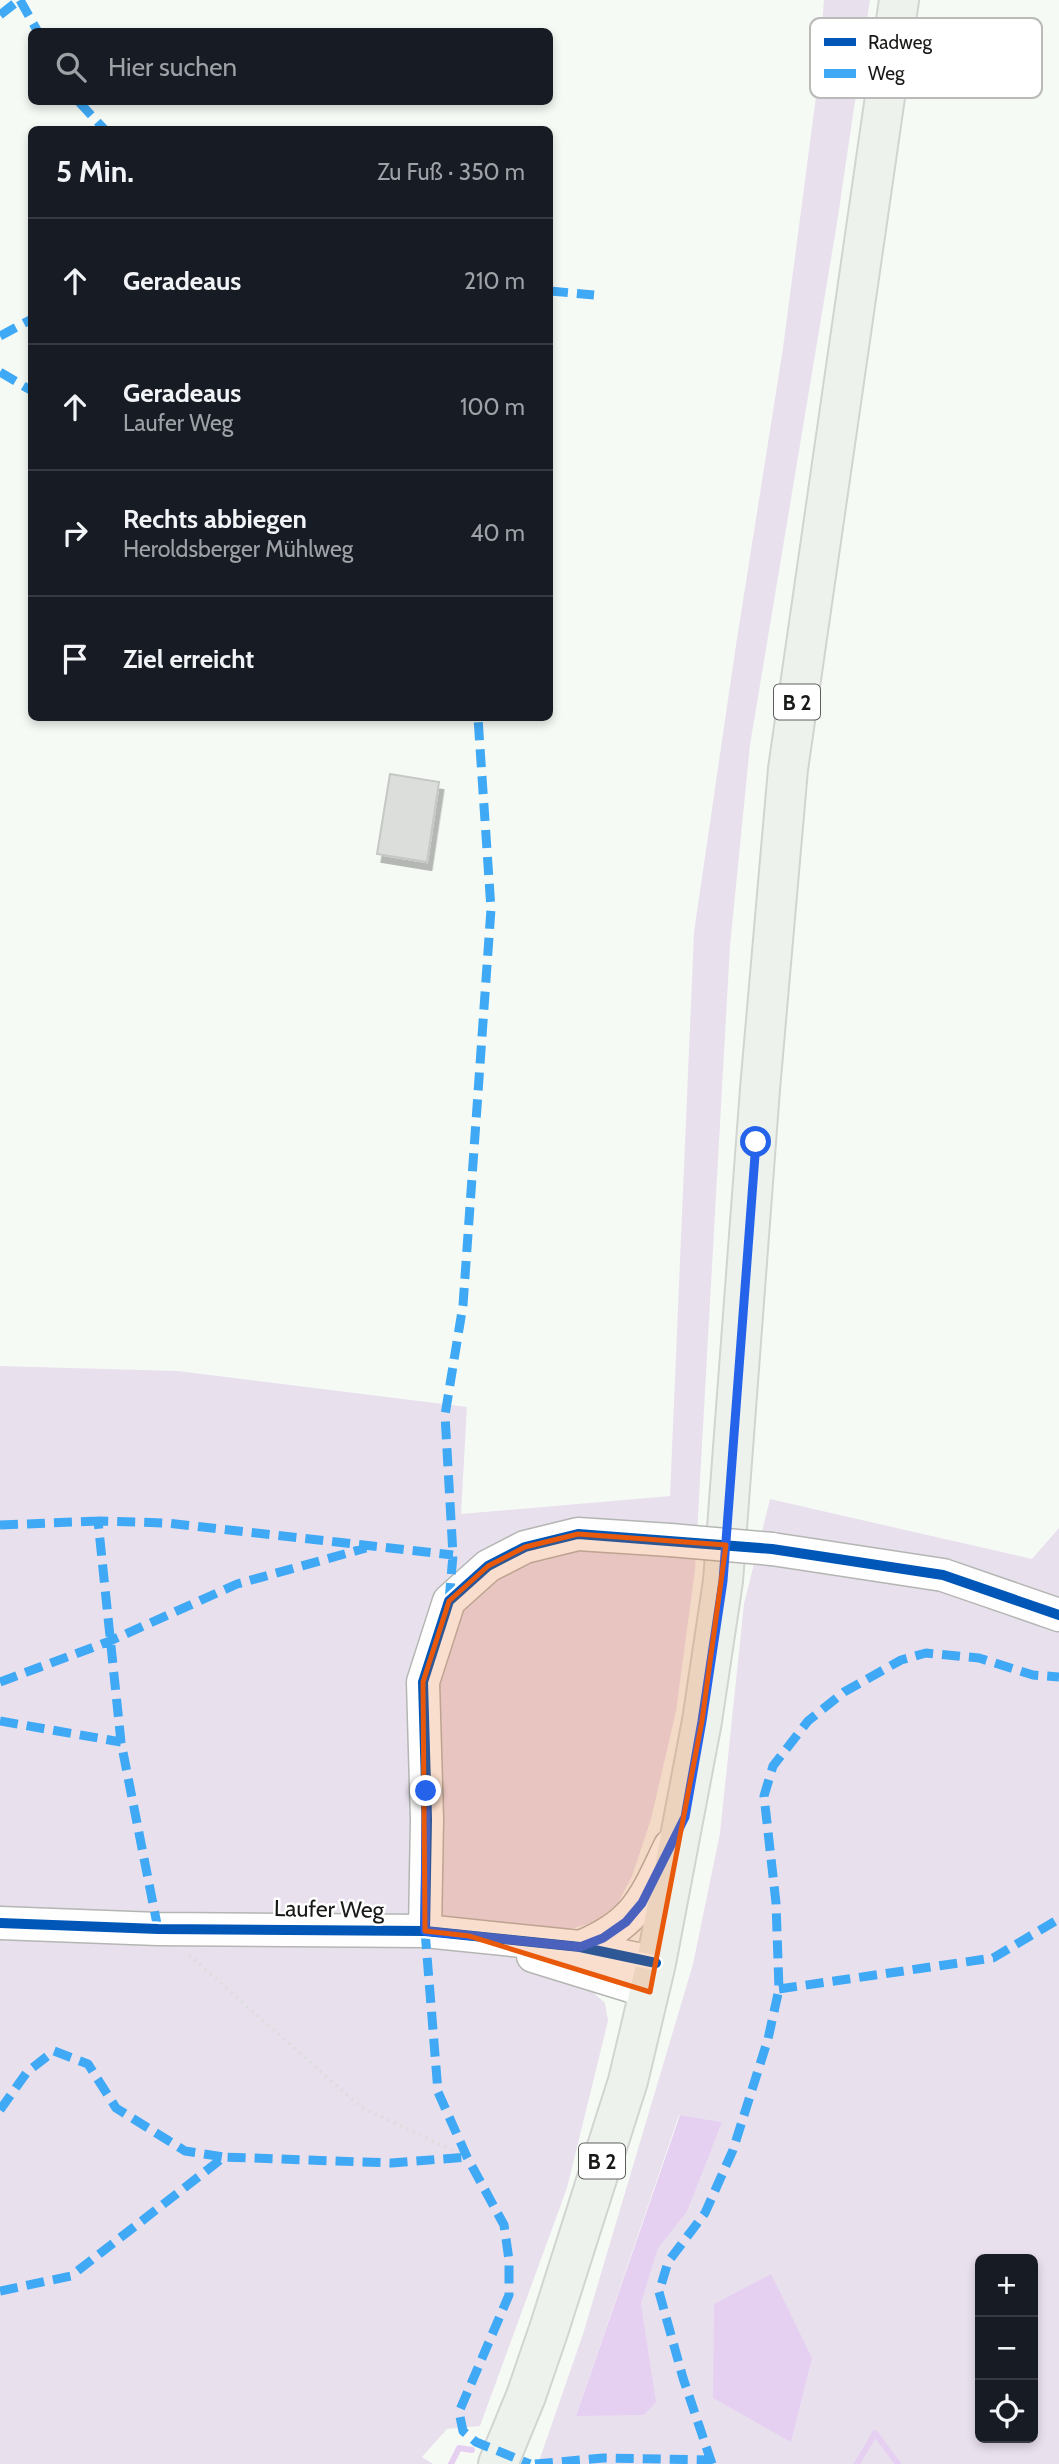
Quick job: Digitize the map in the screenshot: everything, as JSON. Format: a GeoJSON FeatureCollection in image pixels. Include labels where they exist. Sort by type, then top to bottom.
{"type":"FeatureCollection","features":[{"type":"Feature","properties":{"kind":"main road","name":"B 2"},"geometry":{"type":"LineString","coordinates":[[896,18],[899,0]]}},
{"type":"Feature","properties":{"kind":"main road","name":"B 2"},"geometry":{"type":"LineString","coordinates":[[498,2464],[526,2396],[628,2081],[653,1978],[702,1721],[723,1581],[760,1089],[788,769],[885,98]]}},
{"type":"Feature","properties":{"kind":"street"},"geometry":{"type":"LineString","coordinates":[[425,1931],[427,1819],[423,1682],[449,1601],[488,1566],[525,1547],[578,1534],[772,1549],[943,1576],[1059,1615]]}},
{"type":"Feature","properties":{"kind":"street"},"geometry":{"type":"LineString","coordinates":[[580,1947],[603,1938],[626,1922],[642,1903],[685,1817]]}},
{"type":"Feature","properties":{"kind":"street","name":"Laufer Weg"},"geometry":{"type":"LineString","coordinates":[[0,1923],[425,1931],[580,1947],[653,1978]]}},
{"type":"Feature","properties":{"kind":"street","name":"Laufer Weg"},"geometry":{"type":"LineString","coordinates":[[469,1936],[653,1978]]}},
{"type":"Feature","properties":{"kind":"path"},"geometry":{"type":"LineString","coordinates":[[158,1928],[361,2107],[467,2157]]}},
{"type":"Feature","properties":{"kind":"highlighted area"},"geometry":{"type":"Polygon","coordinates":[[[578,1534],[726,1545],[702,1721],[650,1992],[469,1936],[425,1931],[423,1682],[449,1601],[488,1566],[525,1547],[578,1534]]]}},
{"type":"Feature","properties":{"kind":"shaded area"},"geometry":{"type":"Polygon","coordinates":[[[824,0],[870,0],[867,18],[823,18],[824,0]]]}},
{"type":"Feature","properties":{"kind":"shaded area"},"geometry":{"type":"Polygon","coordinates":[[[816,98],[855,98],[750,745],[730,946],[695,1570],[676,1711],[651,1819],[632,1876],[618,1903],[595,1922],[570,1929],[564,1976],[584,1984],[605,2003],[608,2021],[567,2188],[480,2426],[447,2429],[422,2457],[433,2464],[0,2464],[0,1366],[178,1371],[467,1407],[461,1514],[670,1496],[694,932],[783,348],[816,98]]]}},
{"type":"Feature","properties":{"kind":"shaded area"},"geometry":{"type":"Polygon","coordinates":[[[770,1499],[1032,1559],[1059,1528],[1059,2464],[538,2464],[583,2334],[693,1964],[720,1833],[744,1604],[770,1499]],[[679,2115],[576,2416],[641,2304],[658,2247],[687,2212],[721,2122],[679,2115]]]}},
{"type":"Feature","properties":{"kind":"shaded area"},"geometry":{"type":"Polygon","coordinates":[[[680,2115],[722,2122],[687,2212],[658,2248],[641,2304],[656,2402],[644,2415],[576,2416],[680,2115]]]}},
{"type":"Feature","properties":{"kind":"shaded area"},"geometry":{"type":"Polygon","coordinates":[[[771,2274],[812,2358],[791,2442],[713,2398],[714,2304],[771,2274]]]}},
{"type":"Feature","properties":{"kind":"building"},"geometry":{"type":"Polygon","coordinates":[[[390,774],[439,782],[427,862],[377,854],[390,774]]]}},
{"type":"Feature","properties":{"kind":"waterway"},"geometry":{"type":"LineString","coordinates":[[857,2464],[875,2433],[898,2464]]}},
{"type":"Feature","properties":{"kind":"waterway"},"geometry":{"type":"LineString","coordinates":[[451,2464],[459,2448],[472,2450]]}},
{"type":"Feature","properties":{"kind":"marked path"},"geometry":{"type":"LineString","coordinates":[[0,15],[19,0]]}},
{"type":"Feature","properties":{"kind":"marked path"},"geometry":{"type":"LineString","coordinates":[[20,0],[36,28]]}},
{"type":"Feature","properties":{"kind":"marked path"},"geometry":{"type":"LineString","coordinates":[[82,105],[101,126]]}},
{"type":"Feature","properties":{"kind":"marked path"},"geometry":{"type":"LineString","coordinates":[[553,291],[594,295]]}},
{"type":"Feature","properties":{"kind":"marked path"},"geometry":{"type":"LineString","coordinates":[[0,336],[28,321]]}},
{"type":"Feature","properties":{"kind":"marked path"},"geometry":{"type":"LineString","coordinates":[[0,372],[28,389]]}},
{"type":"Feature","properties":{"kind":"marked path"},"geometry":{"type":"LineString","coordinates":[[449,1601],[453,1555],[445,1415],[463,1305],[491,909],[478,721]]}},
{"type":"Feature","properties":{"kind":"marked path"},"geometry":{"type":"LineString","coordinates":[[0,1525],[98,1521]]}},
{"type":"Feature","properties":{"kind":"marked path"},"geometry":{"type":"LineString","coordinates":[[158,1929],[121,1742],[98,1521],[166,1523],[453,1555]]}},
{"type":"Feature","properties":{"kind":"marked path"},"geometry":{"type":"LineString","coordinates":[[0,1682],[110,1641],[237,1584],[366,1548]]}},
{"type":"Feature","properties":{"kind":"marked path"},"geometry":{"type":"LineString","coordinates":[[712,2464],[683,2378],[659,2292],[668,2262],[705,2213],[733,2150],[768,2039],[779,1989],[776,1903],[764,1796],[773,1766],[808,1721],[844,1692],[901,1660],[926,1653],[979,1658],[1033,1675],[1059,1677]]}},
{"type":"Feature","properties":{"kind":"marked path"},"geometry":{"type":"LineString","coordinates":[[0,1721],[121,1742]]}},
{"type":"Feature","properties":{"kind":"marked path"},"geometry":{"type":"LineString","coordinates":[[779,1989],[993,1958],[1059,1919]]}},
{"type":"Feature","properties":{"kind":"marked path"},"geometry":{"type":"LineString","coordinates":[[425,1931],[438,2092],[467,2157],[504,2225],[509,2260],[509,2295],[459,2412],[463,2431],[476,2442],[530,2464]]}},
{"type":"Feature","properties":{"kind":"marked path"},"geometry":{"type":"LineString","coordinates":[[0,2110],[27,2072],[54,2051],[88,2064],[116,2108],[185,2151],[224,2157]]}},
{"type":"Feature","properties":{"kind":"marked path"},"geometry":{"type":"LineString","coordinates":[[0,2291],[71,2276],[224,2157],[392,2163],[467,2157]]}},
{"type":"Feature","properties":{"kind":"marked path"},"geometry":{"type":"LineString","coordinates":[[535,2464],[603,2458],[712,2460]]}},
{"type":"Feature","properties":{"kind":"cycle path"},"geometry":{"type":"LineString","coordinates":[[425,1931],[427,1819],[423,1682],[449,1601],[488,1566],[525,1547],[578,1534],[772,1549],[943,1575],[1059,1615]]}},
{"type":"Feature","properties":{"kind":"cycle path"},"geometry":{"type":"LineString","coordinates":[[0,1923],[158,1929],[425,1931],[580,1947],[656,1963]]}},
{"type":"Feature","properties":{"kind":"route"},"geometry":{"type":"LineString","coordinates":[[426,1791],[425,1931],[580,1947],[603,1938],[626,1922],[642,1903],[685,1817],[723,1581],[756,1142]]}}]}
